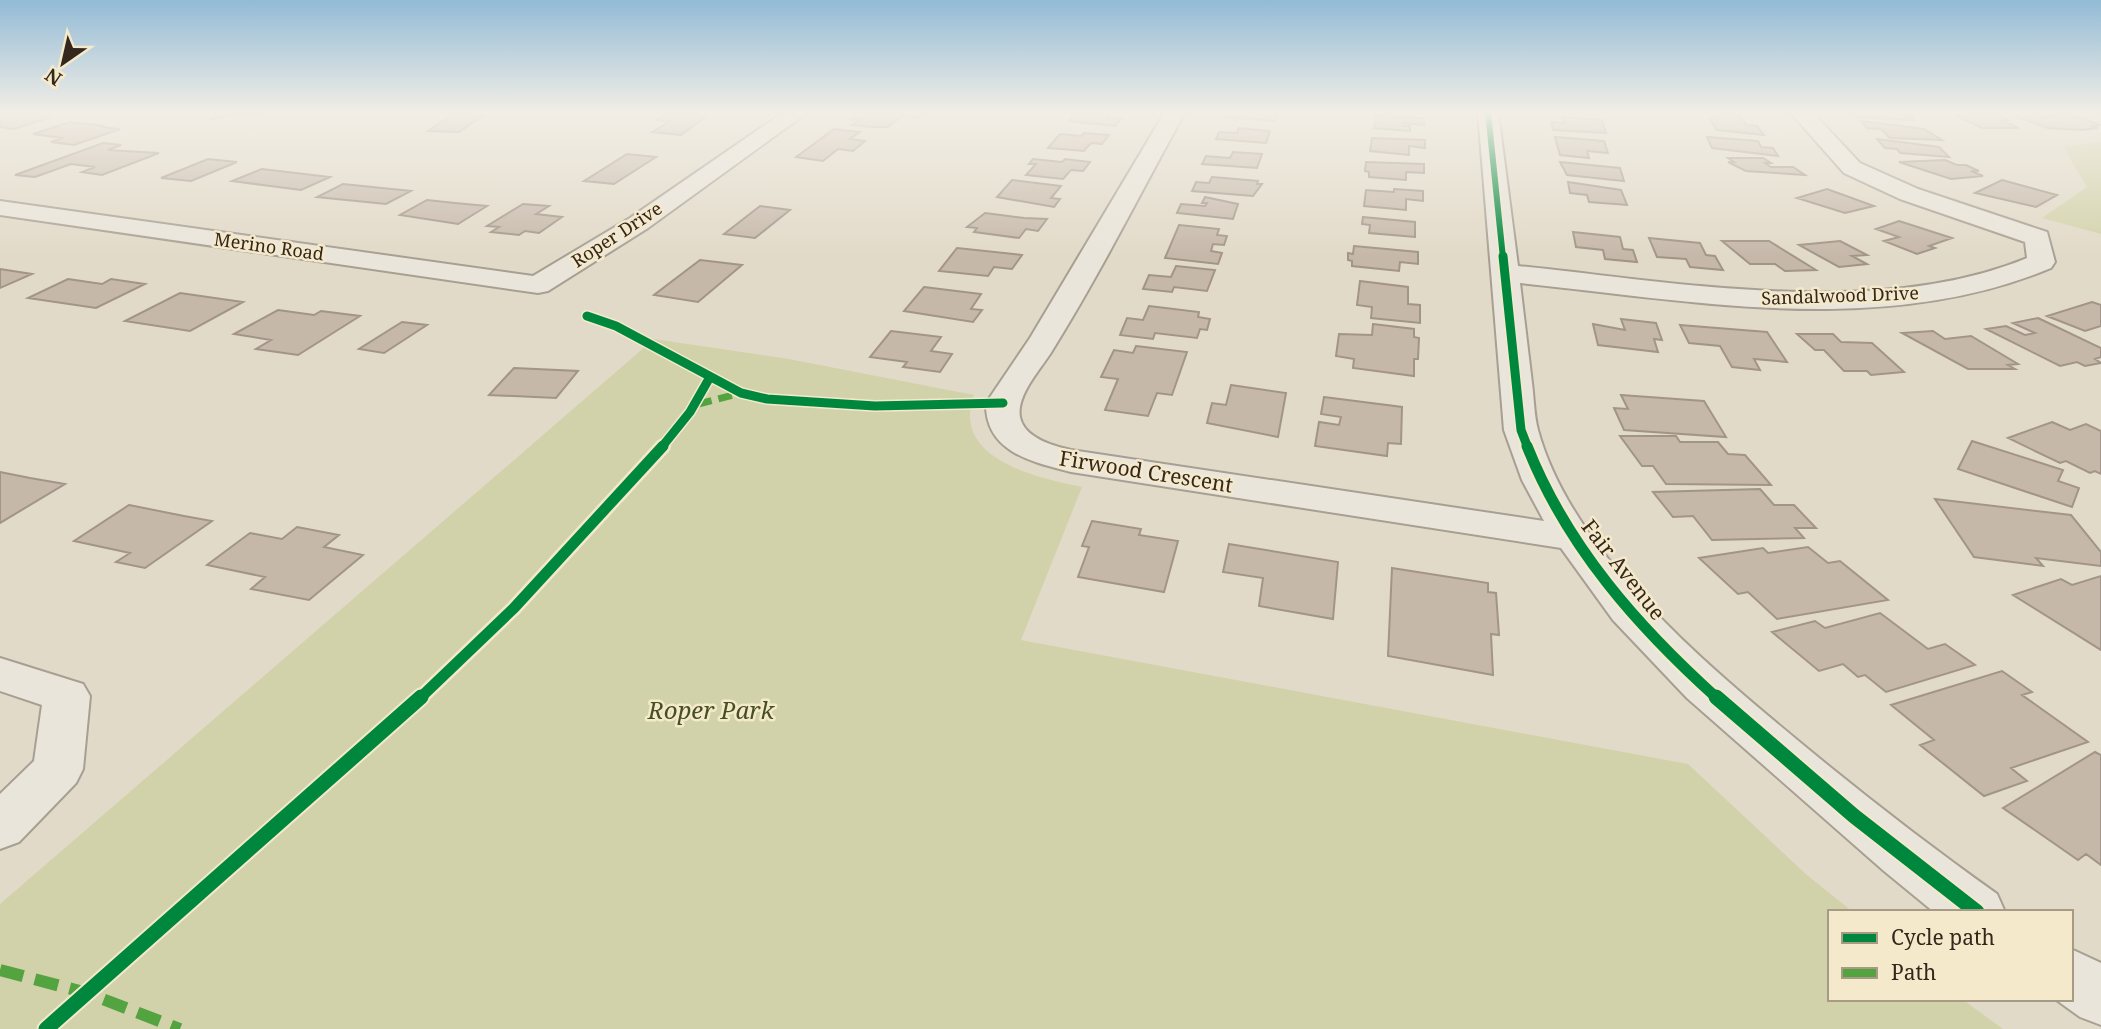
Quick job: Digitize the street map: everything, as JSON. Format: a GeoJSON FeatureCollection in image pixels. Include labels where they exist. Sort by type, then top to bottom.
{"type":"FeatureCollection","features":[{"type":"Feature","properties":{"kind":"street","name":"Roper Drive"},"geometry":{"type":"LineString","coordinates":[[538,285],[639,223],[730,160]]}},
{"type":"Feature","properties":{"kind":"street","name":"Firwood Crescent"},"geometry":{"type":"LineString","coordinates":[[1147,160],[1045,338],[1003,403],[1001,415],[1012,436],[1032,450],[1071,461],[1572,538]]}},
{"type":"Feature","properties":{"kind":"street","name":"Fair Avenue"},"geometry":{"type":"LineString","coordinates":[[1492,160],[1521,430],[1537,477],[1572,538],[1646,631],[1713,696],[1849,812],[1974,910]]}},
{"type":"Feature","properties":{"kind":"street","name":"Sandalwood Drive"},"geometry":{"type":"LineString","coordinates":[[1503,274],[1762,299],[1854,299],[1931,293],[1998,280],[2041,262],[2038,238],[1909,194],[1852,168],[1845,160]]}},
{"type":"Feature","properties":{"kind":"street","name":"Merino Road"},"geometry":{"type":"LineString","coordinates":[[0,208],[538,285]]}},
{"type":"Feature","properties":{"kind":"street"},"geometry":{"type":"LineString","coordinates":[[0,674],[67,696],[58,769],[0,827]]}},
{"type":"Feature","properties":{"kind":"street"},"geometry":{"type":"LineString","coordinates":[[2073,977],[2101,996]]}},
{"type":"Feature","properties":{"kind":"green space"},"geometry":{"type":"Polygon","coordinates":[[[2071,160],[2101,160],[2101,234],[2042,218],[2087,187],[2071,160]]]}},
{"type":"Feature","properties":{"kind":"green space","name":"Roper Park"},"geometry":{"type":"Polygon","coordinates":[[[654,339],[789,359],[974,395],[970,417],[975,435],[986,450],[1002,462],[1022,471],[1082,487],[1021,640],[1688,764],[1807,875],[1851,910],[1828,910],[1828,1001],[1965,1001],[2003,1029],[0,1029],[0,904],[654,339]]]}},
{"type":"Feature","properties":{"kind":"building"},"geometry":{"type":"Polygon","coordinates":[[[56,160],[141,160],[102,175],[82,172],[95,167],[71,164],[35,177],[15,175],[56,160]]]}},
{"type":"Feature","properties":{"kind":"building"},"geometry":{"type":"Polygon","coordinates":[[[205,160],[237,162],[191,181],[161,178],[205,160]]]}},
{"type":"Feature","properties":{"kind":"building"},"geometry":{"type":"Polygon","coordinates":[[[617,160],[651,160],[614,184],[584,181],[617,160]]]}},
{"type":"Feature","properties":{"kind":"building"},"geometry":{"type":"Polygon","coordinates":[[[1032,160],[1090,162],[1083,171],[1071,170],[1063,179],[1026,175],[1036,164],[1029,164],[1032,160]]]}},
{"type":"Feature","properties":{"kind":"building"},"geometry":{"type":"Polygon","coordinates":[[[1204,160],[1260,160],[1257,168],[1202,164],[1204,160]]]}},
{"type":"Feature","properties":{"kind":"building"},"geometry":{"type":"Polygon","coordinates":[[[1731,160],[1766,160],[1771,163],[1765,163],[1771,167],[1793,167],[1805,175],[1746,171],[1728,162],[1734,162],[1731,160]]]}},
{"type":"Feature","properties":{"kind":"building"},"geometry":{"type":"Polygon","coordinates":[[[1945,160],[1966,165],[1979,171],[1971,171],[1983,176],[1951,179],[1899,162],[1945,160]]]}},
{"type":"Feature","properties":{"kind":"building"},"geometry":{"type":"Polygon","coordinates":[[[1366,162],[1424,164],[1424,173],[1406,172],[1406,180],[1369,177],[1369,172],[1365,171],[1366,162]]]}},
{"type":"Feature","properties":{"kind":"building"},"geometry":{"type":"Polygon","coordinates":[[[1560,162],[1620,168],[1624,181],[1567,175],[1560,162]]]}},
{"type":"Feature","properties":{"kind":"building"},"geometry":{"type":"Polygon","coordinates":[[[262,169],[330,177],[301,190],[232,181],[262,169]]]}},
{"type":"Feature","properties":{"kind":"building"},"geometry":{"type":"Polygon","coordinates":[[[1212,177],[1258,181],[1257,184],[1262,184],[1253,196],[1192,191],[1196,182],[1209,183],[1212,177]]]}},
{"type":"Feature","properties":{"kind":"building"},"geometry":{"type":"Polygon","coordinates":[[[1012,180],[1061,186],[1051,198],[1060,199],[1054,207],[997,197],[1012,180]]]}},
{"type":"Feature","properties":{"kind":"building"},"geometry":{"type":"Polygon","coordinates":[[[2002,180],[2057,195],[2036,207],[1975,193],[2002,180]]]}},
{"type":"Feature","properties":{"kind":"building"},"geometry":{"type":"Polygon","coordinates":[[[1568,182],[1621,190],[1627,205],[1589,202],[1587,195],[1570,193],[1568,182]]]}},
{"type":"Feature","properties":{"kind":"building"},"geometry":{"type":"Polygon","coordinates":[[[343,184],[411,191],[386,204],[317,197],[343,184]]]}},
{"type":"Feature","properties":{"kind":"building"},"geometry":{"type":"Polygon","coordinates":[[[1394,189],[1423,191],[1423,201],[1406,199],[1406,210],[1364,206],[1366,190],[1394,192],[1394,189]]]}},
{"type":"Feature","properties":{"kind":"building"},"geometry":{"type":"Polygon","coordinates":[[[1827,189],[1874,206],[1845,213],[1797,198],[1827,189]]]}},
{"type":"Feature","properties":{"kind":"building"},"geometry":{"type":"Polygon","coordinates":[[[1205,197],[1238,204],[1233,219],[1177,213],[1181,204],[1205,206],[1207,203],[1202,203],[1205,197]]]}},
{"type":"Feature","properties":{"kind":"building"},"geometry":{"type":"Polygon","coordinates":[[[427,200],[487,206],[458,224],[400,215],[427,200]]]}},
{"type":"Feature","properties":{"kind":"building"},"geometry":{"type":"Polygon","coordinates":[[[523,204],[549,206],[536,214],[562,217],[539,233],[525,231],[519,235],[491,232],[499,227],[487,226],[523,204]]]}},
{"type":"Feature","properties":{"kind":"building"},"geometry":{"type":"Polygon","coordinates":[[[760,206],[790,210],[755,238],[724,234],[760,206]]]}},
{"type":"Feature","properties":{"kind":"building"},"geometry":{"type":"Polygon","coordinates":[[[985,213],[1047,219],[1038,231],[1026,229],[1019,238],[974,232],[977,228],[967,227],[985,213]]]}},
{"type":"Feature","properties":{"kind":"building"},"geometry":{"type":"Polygon","coordinates":[[[1363,217],[1415,222],[1415,237],[1369,233],[1370,225],[1362,224],[1363,217]]]}},
{"type":"Feature","properties":{"kind":"building"},"geometry":{"type":"Polygon","coordinates":[[[1899,221],[1952,238],[1929,246],[1935,248],[1917,254],[1884,241],[1899,237],[1876,229],[1899,221]]]}},
{"type":"Feature","properties":{"kind":"building"},"geometry":{"type":"Polygon","coordinates":[[[1179,225],[1219,229],[1217,235],[1227,236],[1224,245],[1213,244],[1211,251],[1222,253],[1218,264],[1165,258],[1179,225]]]}},
{"type":"Feature","properties":{"kind":"building"},"geometry":{"type":"Polygon","coordinates":[[[1573,232],[1620,237],[1623,249],[1633,250],[1637,262],[1605,259],[1603,250],[1576,247],[1573,232]]]}},
{"type":"Feature","properties":{"kind":"building"},"geometry":{"type":"Polygon","coordinates":[[[1649,238],[1700,243],[1706,255],[1715,256],[1723,270],[1690,267],[1686,259],[1657,257],[1649,238]]]}},
{"type":"Feature","properties":{"kind":"building"},"geometry":{"type":"Polygon","coordinates":[[[1722,241],[1769,241],[1816,270],[1785,271],[1775,264],[1750,264],[1722,241]]]}},
{"type":"Feature","properties":{"kind":"building"},"geometry":{"type":"Polygon","coordinates":[[[1840,241],[1867,255],[1852,256],[1867,264],[1839,267],[1799,245],[1840,241]]]}},
{"type":"Feature","properties":{"kind":"building"},"geometry":{"type":"Polygon","coordinates":[[[1354,246],[1418,252],[1418,264],[1400,262],[1399,271],[1352,266],[1348,253],[1353,254],[1354,246]]]}},
{"type":"Feature","properties":{"kind":"building"},"geometry":{"type":"Polygon","coordinates":[[[957,248],[1022,255],[1012,269],[994,267],[988,276],[939,271],[957,248]]]}},
{"type":"Feature","properties":{"kind":"building"},"geometry":{"type":"Polygon","coordinates":[[[700,260],[742,265],[698,302],[654,295],[700,260]]]}},
{"type":"Feature","properties":{"kind":"building"},"geometry":{"type":"Polygon","coordinates":[[[1176,266],[1215,270],[1207,291],[1174,287],[1172,292],[1143,289],[1149,275],[1171,277],[1176,266]]]}},
{"type":"Feature","properties":{"kind":"building"},"geometry":{"type":"Polygon","coordinates":[[[0,269],[32,274],[0,288],[0,269]]]}},
{"type":"Feature","properties":{"kind":"building"},"geometry":{"type":"Polygon","coordinates":[[[68,279],[102,284],[111,279],[145,284],[96,308],[28,298],[68,279]]]}},
{"type":"Feature","properties":{"kind":"building"},"geometry":{"type":"Polygon","coordinates":[[[1360,281],[1408,287],[1408,304],[1420,305],[1420,323],[1371,318],[1372,307],[1357,305],[1360,281]]]}},
{"type":"Feature","properties":{"kind":"building"},"geometry":{"type":"Polygon","coordinates":[[[924,287],[981,294],[971,309],[982,310],[973,322],[904,311],[924,287]]]}},
{"type":"Feature","properties":{"kind":"building"},"geometry":{"type":"Polygon","coordinates":[[[180,293],[243,302],[190,331],[125,321],[180,293]]]}},
{"type":"Feature","properties":{"kind":"building"},"geometry":{"type":"Polygon","coordinates":[[[2092,302],[2101,305],[2101,326],[2085,331],[2047,316],[2092,302]]]}},
{"type":"Feature","properties":{"kind":"building"},"geometry":{"type":"Polygon","coordinates":[[[1149,306],[1199,312],[1198,317],[1210,319],[1207,330],[1200,329],[1197,338],[1155,333],[1153,339],[1120,335],[1127,318],[1143,320],[1149,306]]]}},
{"type":"Feature","properties":{"kind":"building"},"geometry":{"type":"Polygon","coordinates":[[[278,310],[314,315],[321,311],[360,316],[298,355],[256,349],[271,340],[234,334],[278,310]]]}},
{"type":"Feature","properties":{"kind":"building"},"geometry":{"type":"Polygon","coordinates":[[[2038,318],[2101,348],[2101,357],[2095,359],[2101,363],[2085,366],[2077,362],[2060,366],[1986,329],[2006,326],[2025,335],[2035,333],[2013,323],[2038,318]]]}},
{"type":"Feature","properties":{"kind":"building"},"geometry":{"type":"Polygon","coordinates":[[[1621,319],[1656,323],[1662,340],[1654,339],[1658,352],[1598,345],[1593,324],[1625,330],[1621,319]]]}},
{"type":"Feature","properties":{"kind":"building"},"geometry":{"type":"Polygon","coordinates":[[[402,322],[427,325],[384,353],[359,349],[402,322]]]}},
{"type":"Feature","properties":{"kind":"building"},"geometry":{"type":"Polygon","coordinates":[[[1373,324],[1414,329],[1414,337],[1419,338],[1418,359],[1414,359],[1414,376],[1353,368],[1354,359],[1336,356],[1339,334],[1372,335],[1373,324]]]}},
{"type":"Feature","properties":{"kind":"building"},"geometry":{"type":"Polygon","coordinates":[[[1680,325],[1767,332],[1787,362],[1754,359],[1760,370],[1732,367],[1720,346],[1689,343],[1680,325]]]}},
{"type":"Feature","properties":{"kind":"building"},"geometry":{"type":"Polygon","coordinates":[[[891,331],[941,337],[931,351],[952,354],[940,372],[903,367],[907,362],[870,357],[891,331]]]}},
{"type":"Feature","properties":{"kind":"building"},"geometry":{"type":"Polygon","coordinates":[[[1933,331],[1945,339],[1971,336],[2018,364],[2008,365],[2015,369],[1968,369],[1902,333],[1933,331]]]}},
{"type":"Feature","properties":{"kind":"building"},"geometry":{"type":"Polygon","coordinates":[[[1797,334],[1833,334],[1841,342],[1872,343],[1904,372],[1871,375],[1867,371],[1844,371],[1824,350],[1815,350],[1797,334]]]}},
{"type":"Feature","properties":{"kind":"building"},"geometry":{"type":"Polygon","coordinates":[[[1136,346],[1187,352],[1172,395],[1157,393],[1148,416],[1105,410],[1118,379],[1101,377],[1114,350],[1133,353],[1136,346]]]}},
{"type":"Feature","properties":{"kind":"building"},"geometry":{"type":"Polygon","coordinates":[[[514,368],[578,371],[556,398],[489,395],[514,368]]]}},
{"type":"Feature","properties":{"kind":"building"},"geometry":{"type":"Polygon","coordinates":[[[1231,385],[1286,393],[1278,437],[1207,423],[1212,403],[1226,405],[1231,385]]]}},
{"type":"Feature","properties":{"kind":"building"},"geometry":{"type":"Polygon","coordinates":[[[1621,395],[1704,401],[1726,437],[1624,430],[1614,408],[1628,409],[1621,395]]]}},
{"type":"Feature","properties":{"kind":"building"},"geometry":{"type":"Polygon","coordinates":[[[1324,397],[1402,407],[1401,444],[1388,443],[1387,456],[1315,446],[1319,422],[1339,425],[1341,417],[1321,414],[1324,397]]]}},
{"type":"Feature","properties":{"kind":"building"},"geometry":{"type":"Polygon","coordinates":[[[2052,422],[2070,430],[2086,424],[2101,431],[2101,474],[2095,471],[2090,473],[2066,461],[2060,463],[2008,438],[2052,422]]]}},
{"type":"Feature","properties":{"kind":"building"},"geometry":{"type":"Polygon","coordinates":[[[1620,436],[1676,436],[1680,442],[1718,442],[1728,454],[1745,455],[1771,485],[1666,484],[1653,466],[1642,466],[1620,436]]]}},
{"type":"Feature","properties":{"kind":"building"},"geometry":{"type":"Polygon","coordinates":[[[1972,441],[2063,470],[2058,481],[2079,488],[2072,507],[1958,469],[1972,441]]]}},
{"type":"Feature","properties":{"kind":"building"},"geometry":{"type":"Polygon","coordinates":[[[0,472],[30,478],[65,484],[0,523],[0,472]]]}},
{"type":"Feature","properties":{"kind":"building"},"geometry":{"type":"Polygon","coordinates":[[[1760,489],[1774,505],[1794,505],[1816,528],[1795,528],[1804,538],[1712,540],[1693,516],[1673,517],[1653,492],[1760,489]]]}},
{"type":"Feature","properties":{"kind":"building"},"geometry":{"type":"Polygon","coordinates":[[[1935,499],[2071,515],[2101,552],[2101,566],[2036,558],[2043,566],[1974,557],[1935,499]]]}},
{"type":"Feature","properties":{"kind":"building"},"geometry":{"type":"Polygon","coordinates":[[[129,505],[212,521],[145,568],[116,562],[130,553],[74,541],[129,505]]]}},
{"type":"Feature","properties":{"kind":"building"},"geometry":{"type":"Polygon","coordinates":[[[1092,521],[1141,529],[1139,535],[1178,541],[1164,592],[1078,577],[1089,547],[1082,546],[1092,521]]]}},
{"type":"Feature","properties":{"kind":"building"},"geometry":{"type":"Polygon","coordinates":[[[297,527],[339,535],[324,547],[363,555],[309,600],[251,589],[265,577],[207,565],[250,533],[282,539],[297,527]]]}},
{"type":"Feature","properties":{"kind":"building"},"geometry":{"type":"Polygon","coordinates":[[[1229,544],[1338,562],[1333,619],[1259,606],[1263,578],[1223,572],[1229,544]]]}},
{"type":"Feature","properties":{"kind":"building"},"geometry":{"type":"Polygon","coordinates":[[[1808,547],[1828,563],[1840,561],[1888,600],[1777,619],[1748,592],[1738,594],[1699,558],[1763,548],[1768,553],[1808,547]]]}},
{"type":"Feature","properties":{"kind":"building"},"geometry":{"type":"Polygon","coordinates":[[[1392,568],[1488,583],[1488,592],[1496,593],[1499,635],[1491,634],[1493,675],[1388,656],[1392,568]]]}},
{"type":"Feature","properties":{"kind":"building"},"geometry":{"type":"Polygon","coordinates":[[[2101,576],[2101,650],[2013,595],[2061,579],[2072,585],[2101,576]]]}},
{"type":"Feature","properties":{"kind":"building"},"geometry":{"type":"Polygon","coordinates":[[[1880,613],[1928,649],[1945,644],[1975,665],[1886,692],[1865,675],[1858,677],[1843,664],[1819,671],[1772,632],[1815,621],[1825,628],[1880,613]]]}},
{"type":"Feature","properties":{"kind":"building"},"geometry":{"type":"Polygon","coordinates":[[[2002,671],[2032,692],[2022,695],[2088,742],[2011,768],[2027,781],[1984,796],[1920,745],[1934,740],[1891,705],[2002,671]]]}},
{"type":"Feature","properties":{"kind":"building"},"geometry":{"type":"Polygon","coordinates":[[[2095,752],[2101,755],[2101,865],[2086,854],[2078,860],[2003,808],[2095,752]]]}},
{"type":"Feature","properties":{"kind":"marked path"},"geometry":{"type":"LineString","coordinates":[[698,404],[741,393]]}},
{"type":"Feature","properties":{"kind":"marked path"},"geometry":{"type":"LineString","coordinates":[[0,970],[87,993],[180,1029]]}},
{"type":"Feature","properties":{"kind":"cycle path"},"geometry":{"type":"LineString","coordinates":[[1493,160],[1521,430],[1541,480],[1565,526],[1628,610],[1703,686],[1854,816],[1974,910]]}},
{"type":"Feature","properties":{"kind":"cycle path"},"geometry":{"type":"LineString","coordinates":[[587,316],[616,326],[741,393],[767,399],[875,406],[1003,403]]}},
{"type":"Feature","properties":{"kind":"cycle path"},"geometry":{"type":"LineString","coordinates":[[46,1029],[464,658],[562,558],[664,444],[690,412],[710,377]]}}]}
